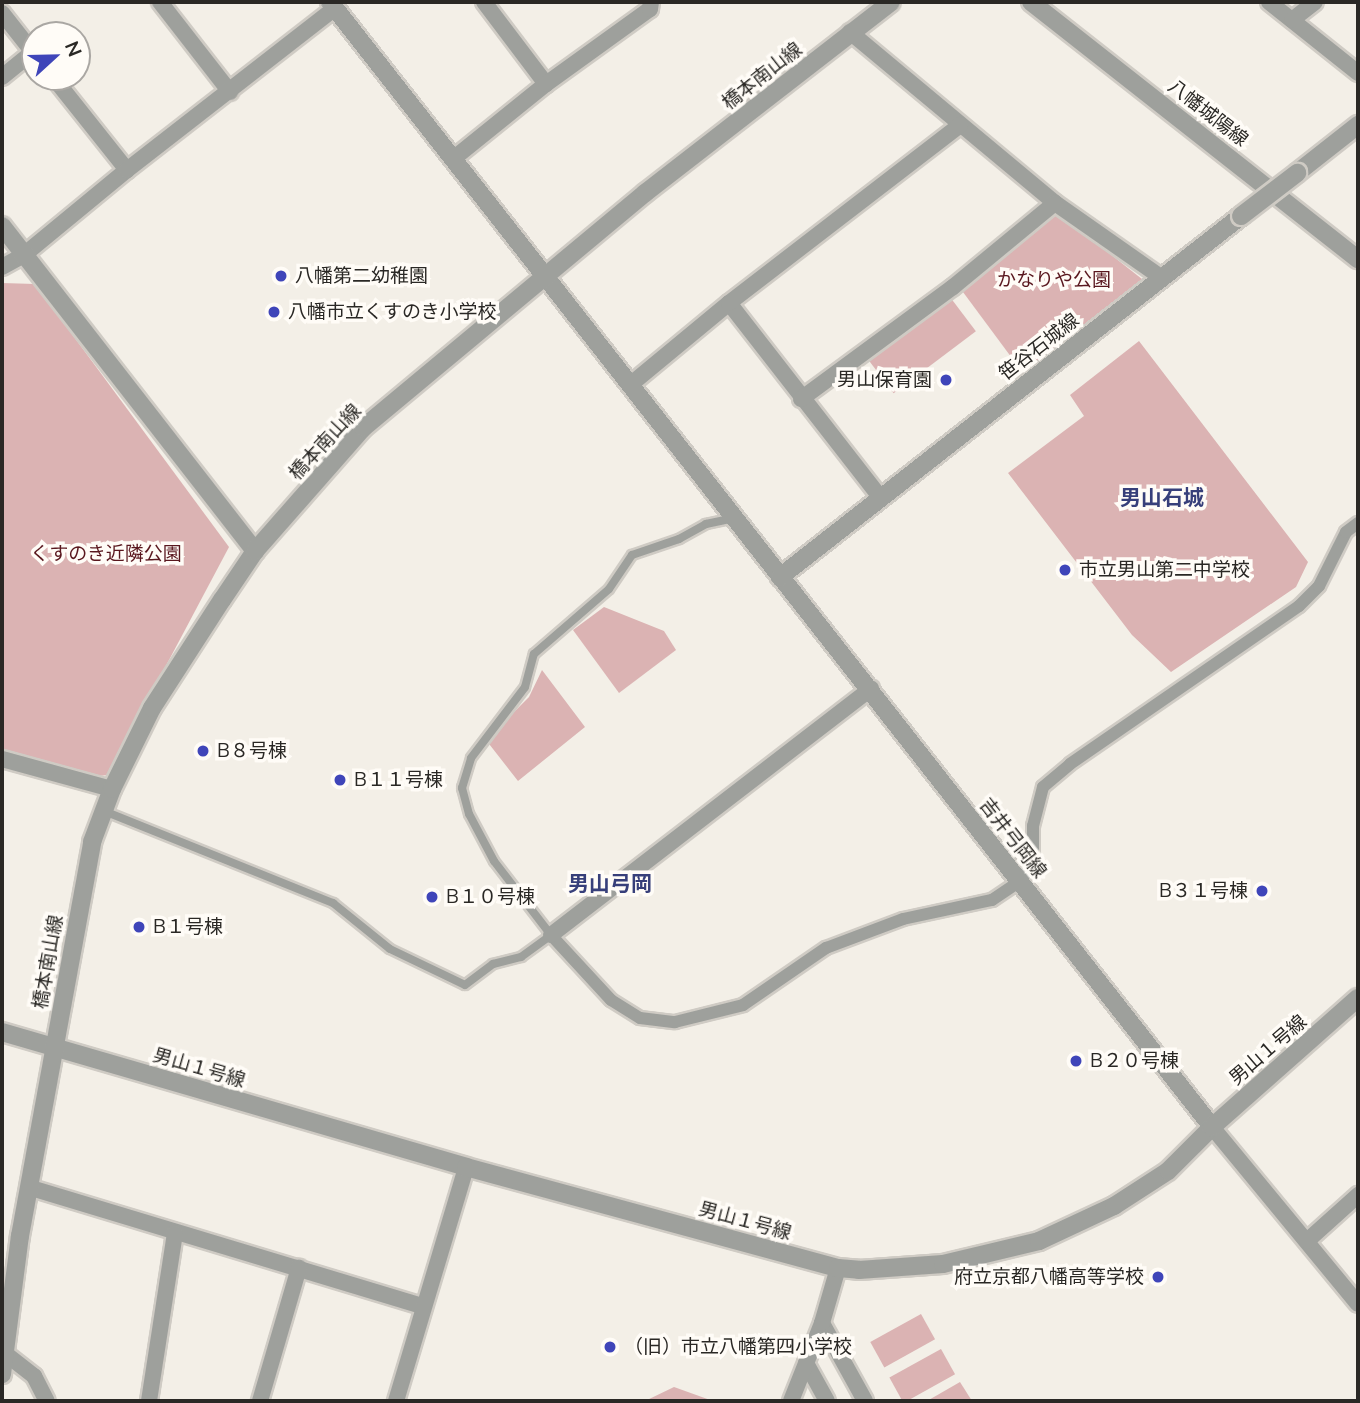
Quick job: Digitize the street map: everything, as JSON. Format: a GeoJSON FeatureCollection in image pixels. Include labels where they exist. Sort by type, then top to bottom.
{"type":"FeatureCollection","features":[{"type":"Feature","properties":{"kind":"street"},"geometry":{"type":"LineString","coordinates":[[160,2],[230,92]]}},
{"type":"Feature","properties":{"kind":"street"},"geometry":{"type":"LineString","coordinates":[[484,2],[546,84]]}},
{"type":"Feature","properties":{"kind":"street"},"geometry":{"type":"LineString","coordinates":[[453,159],[546,84],[650,9],[651,2]]}},
{"type":"Feature","properties":{"kind":"street","name":"橋本南山線"},"geometry":{"type":"LineString","coordinates":[[2,1374],[20,1237],[90,855],[112,789],[152,708],[255,551],[363,428],[645,193],[891,2]]}},
{"type":"Feature","properties":{"kind":"street","name":"八幡城陽線"},"geometry":{"type":"LineString","coordinates":[[1031,2],[1358,259]]}},
{"type":"Feature","properties":{"kind":"street"},"geometry":{"type":"LineString","coordinates":[[1269,2],[1358,74]]}},
{"type":"Feature","properties":{"kind":"street"},"geometry":{"type":"LineString","coordinates":[[1292,20],[1315,2]]}},
{"type":"Feature","properties":{"kind":"street"},"geometry":{"type":"LineString","coordinates":[[2,267],[25,254],[127,170],[230,92],[333,5]]}},
{"type":"Feature","properties":{"kind":"street","name":"吉井弓岡線"},"geometry":{"type":"LineString","coordinates":[[333,5],[1212,1127]]}},
{"type":"Feature","properties":{"kind":"street"},"geometry":{"type":"LineString","coordinates":[[2,13],[21,37]]}},
{"type":"Feature","properties":{"kind":"street"},"geometry":{"type":"LineString","coordinates":[[850,32],[1055,203],[1161,278]]}},
{"type":"Feature","properties":{"kind":"street"},"geometry":{"type":"LineString","coordinates":[[2,77],[21,63]]}},
{"type":"Feature","properties":{"kind":"street"},"geometry":{"type":"LineString","coordinates":[[64,91],[127,170]]}},
{"type":"Feature","properties":{"kind":"street"},"geometry":{"type":"LineString","coordinates":[[629,385],[729,303],[960,125]]}},
{"type":"Feature","properties":{"kind":"street","name":"笹谷石城線"},"geometry":{"type":"LineString","coordinates":[[780,577],[1358,125]]}},
{"type":"Feature","properties":{"kind":"street"},"geometry":{"type":"LineString","coordinates":[[801,399],[953,287],[1055,203]]}},
{"type":"Feature","properties":{"kind":"street"},"geometry":{"type":"LineString","coordinates":[[2,226],[255,551]]}},
{"type":"Feature","properties":{"kind":"street"},"geometry":{"type":"LineString","coordinates":[[729,303],[801,399],[881,498]]}},
{"type":"Feature","properties":{"kind":"street"},"geometry":{"type":"LineString","coordinates":[[871,689],[551,935],[611,1000],[640,1018],[675,1023],[743,1005],[827,948],[902,919],[992,900],[1020,881],[1033,863],[1033,826],[1043,787],[1070,764],[1298,606],[1320,586],[1346,532],[1358,523]]}},
{"type":"Feature","properties":{"kind":"street"},"geometry":{"type":"LineString","coordinates":[[2,759],[112,789]]}},
{"type":"Feature","properties":{"kind":"street","name":"男山１号線"},"geometry":{"type":"LineString","coordinates":[[2,1032],[466,1167],[838,1268],[943,1264],[1039,1241],[1114,1206],[1168,1171],[1212,1127],[1358,998]]}},
{"type":"Feature","properties":{"kind":"street"},"geometry":{"type":"LineString","coordinates":[[1212,1127],[1357,1300]]}},
{"type":"Feature","properties":{"kind":"street"},"geometry":{"type":"LineString","coordinates":[[396,1401],[466,1167]]}},
{"type":"Feature","properties":{"kind":"street"},"geometry":{"type":"LineString","coordinates":[[31,1188],[423,1306]]}},
{"type":"Feature","properties":{"kind":"street"},"geometry":{"type":"LineString","coordinates":[[1307,1241],[1358,1195]]}},
{"type":"Feature","properties":{"kind":"street"},"geometry":{"type":"LineString","coordinates":[[149,1401],[175,1233]]}},
{"type":"Feature","properties":{"kind":"street"},"geometry":{"type":"LineString","coordinates":[[260,1401],[299,1268]]}},
{"type":"Feature","properties":{"kind":"street"},"geometry":{"type":"LineString","coordinates":[[791,1401],[822,1323],[838,1268]]}},
{"type":"Feature","properties":{"kind":"street"},"geometry":{"type":"LineString","coordinates":[[822,1323],[865,1401]]}},
{"type":"Feature","properties":{"kind":"street"},"geometry":{"type":"LineString","coordinates":[[4,1352],[34,1376],[47,1401]]}},
{"type":"Feature","properties":{"kind":"street"},"geometry":{"type":"LineString","coordinates":[[806,1363],[827,1401]]}},
{"type":"Feature","properties":{"kind":"lane"},"geometry":{"type":"LineString","coordinates":[[104,811],[332,903],[390,949],[465,985],[493,964],[521,957],[551,935],[495,861],[469,814],[462,788],[471,758],[524,687],[534,654],[609,589],[632,555],[680,539],[706,524],[734,518]]}},
{"type":"Feature","properties":{"kind":"green space","name":"かなりや公園"},"geometry":{"type":"Polygon","coordinates":[[[1054,210],[1142,279],[1023,373],[960,288],[1054,210]]]}},
{"type":"Feature","properties":{"kind":"green space","name":"くすのき近隣公園"},"geometry":{"type":"Polygon","coordinates":[[[2,283],[35,284],[229,547],[108,775],[99,776],[2,749],[2,283]]]}},
{"type":"Feature","properties":{"kind":"green space"},"geometry":{"type":"Polygon","coordinates":[[[950,297],[976,331],[894,393],[868,359],[950,297]]]}},
{"type":"Feature","properties":{"kind":"green space"},"geometry":{"type":"Polygon","coordinates":[[[1139,341],[1308,562],[1296,587],[1171,672],[1132,635],[1008,473],[1084,416],[1070,395],[1139,341]]]}},
{"type":"Feature","properties":{"kind":"green space"},"geometry":{"type":"Polygon","coordinates":[[[604,607],[664,631],[676,650],[619,693],[573,630],[604,607]]]}},
{"type":"Feature","properties":{"kind":"green space"},"geometry":{"type":"Polygon","coordinates":[[[542,670],[585,727],[518,781],[486,740],[529,697],[542,670]]]}},
{"type":"Feature","properties":{"kind":"green space"},"geometry":{"type":"Polygon","coordinates":[[[921,1314],[935,1339],[884,1367],[870,1342],[921,1314]]]}},
{"type":"Feature","properties":{"kind":"green space"},"geometry":{"type":"Polygon","coordinates":[[[941,1349],[955,1374],[907,1401],[902,1401],[889,1378],[941,1349]]]}},
{"type":"Feature","properties":{"kind":"green space"},"geometry":{"type":"Polygon","coordinates":[[[960,1382],[972,1401],[927,1401],[960,1382]]]}},
{"type":"Feature","properties":{"kind":"green space"},"geometry":{"type":"Polygon","coordinates":[[[674,1387],[713,1401],[645,1401],[674,1387]]]}},
{"type":"Feature","properties":{"kind":"place","name":"八幡第二幼稚園"},"geometry":{"type":"Point","coordinates":[281,276]}},
{"type":"Feature","properties":{"kind":"place","name":"八幡市立くすのき小学校"},"geometry":{"type":"Point","coordinates":[274,312]}},
{"type":"Feature","properties":{"kind":"place","name":"男山保育園"},"geometry":{"type":"Point","coordinates":[946,380]}},
{"type":"Feature","properties":{"kind":"place","name":"市立男山第二中学校"},"geometry":{"type":"Point","coordinates":[1065,570]}},
{"type":"Feature","properties":{"kind":"place","name":"B８号棟"},"geometry":{"type":"Point","coordinates":[203,751]}},
{"type":"Feature","properties":{"kind":"place","name":"B１１号棟"},"geometry":{"type":"Point","coordinates":[340,780]}},
{"type":"Feature","properties":{"kind":"place","name":"B３１号棟"},"geometry":{"type":"Point","coordinates":[1262,891]}},
{"type":"Feature","properties":{"kind":"place","name":"B１０号棟"},"geometry":{"type":"Point","coordinates":[432,897]}},
{"type":"Feature","properties":{"kind":"place","name":"B１号棟"},"geometry":{"type":"Point","coordinates":[139,927]}},
{"type":"Feature","properties":{"kind":"place","name":"B２０号棟"},"geometry":{"type":"Point","coordinates":[1076,1061]}},
{"type":"Feature","properties":{"kind":"place","name":"府立京都八幡高等学校"},"geometry":{"type":"Point","coordinates":[1158,1277]}},
{"type":"Feature","properties":{"kind":"place","name":"（旧）市立八幡第四小学校"},"geometry":{"type":"Point","coordinates":[610,1347]}},
{"type":"Feature","properties":{"kind":"district","name":"男山石城"},"geometry":{"type":"Point","coordinates":[1162,497]}},
{"type":"Feature","properties":{"kind":"district","name":"男山弓岡"},"geometry":{"type":"Point","coordinates":[610,883]}}]}
